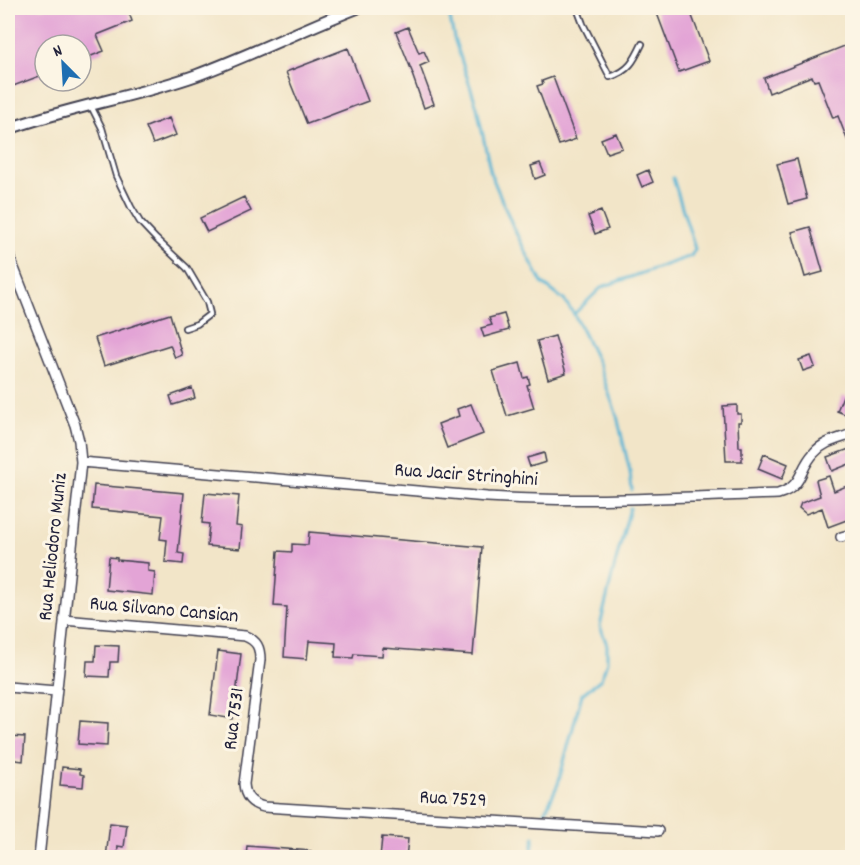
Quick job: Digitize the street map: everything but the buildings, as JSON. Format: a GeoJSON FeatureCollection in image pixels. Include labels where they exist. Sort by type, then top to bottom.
{"type":"FeatureCollection","features":[{"type":"Feature","properties":{"kind":"street"},"geometry":{"type":"LineString","coordinates":[[8,129],[59,113],[151,90],[196,75],[357,8]]}},
{"type":"Feature","properties":{"kind":"street","name":"Rua Heliodoro Muniz"},"geometry":{"type":"LineString","coordinates":[[8,253],[75,425],[81,462],[39,858]]}},
{"type":"Feature","properties":{"kind":"street","name":"Rua Jacir Stringhini"},"geometry":{"type":"LineString","coordinates":[[81,462],[487,497],[578,500],[778,494],[794,487],[813,454],[825,443],[852,434]]}},
{"type":"Feature","properties":{"kind":"street"},"geometry":{"type":"LineString","coordinates":[[841,537],[852,534]]}},
{"type":"Feature","properties":{"kind":"street","name":"Rua Silvano Cansian"},"geometry":{"type":"LineString","coordinates":[[64,620],[245,636],[257,644]]}},
{"type":"Feature","properties":{"kind":"street","name":"Rua 7531"},"geometry":{"type":"LineString","coordinates":[[248,798],[244,784],[260,660],[257,644]]}},
{"type":"Feature","properties":{"kind":"street"},"geometry":{"type":"LineString","coordinates":[[8,687],[56,691]]}},
{"type":"Feature","properties":{"kind":"street","name":"Rua 7529"},"geometry":{"type":"LineString","coordinates":[[248,798],[258,806],[264,807],[658,831]]}},
{"type":"Feature","properties":{"kind":"lane"},"geometry":{"type":"LineString","coordinates":[[577,8],[610,77],[622,73],[635,59],[642,44]]}},
{"type":"Feature","properties":{"kind":"lane"},"geometry":{"type":"LineString","coordinates":[[92,106],[102,128],[116,176],[131,207],[140,222],[187,268],[207,302],[210,314],[197,324],[185,328]]}},
{"type":"Feature","properties":{"kind":"waterway"},"geometry":{"type":"LineString","coordinates":[[448,8],[454,38],[477,107],[491,174],[514,229],[542,283],[564,300],[574,314],[598,363],[617,416],[632,490]]}},
{"type":"Feature","properties":{"kind":"waterway"},"geometry":{"type":"LineString","coordinates":[[574,314],[602,287],[691,256],[695,249],[673,178]]}},
{"type":"Feature","properties":{"kind":"waterway"},"geometry":{"type":"LineString","coordinates":[[545,812],[558,784],[582,694],[601,679],[607,662],[607,645],[600,626],[630,508]]}},
{"type":"Feature","properties":{"kind":"waterway"},"geometry":{"type":"LineString","coordinates":[[531,858],[534,837]]}},
{"type":"Feature","properties":{"kind":"waterway"},"geometry":{"type":"LineString","coordinates":[[805,858],[852,851]]}}]}
